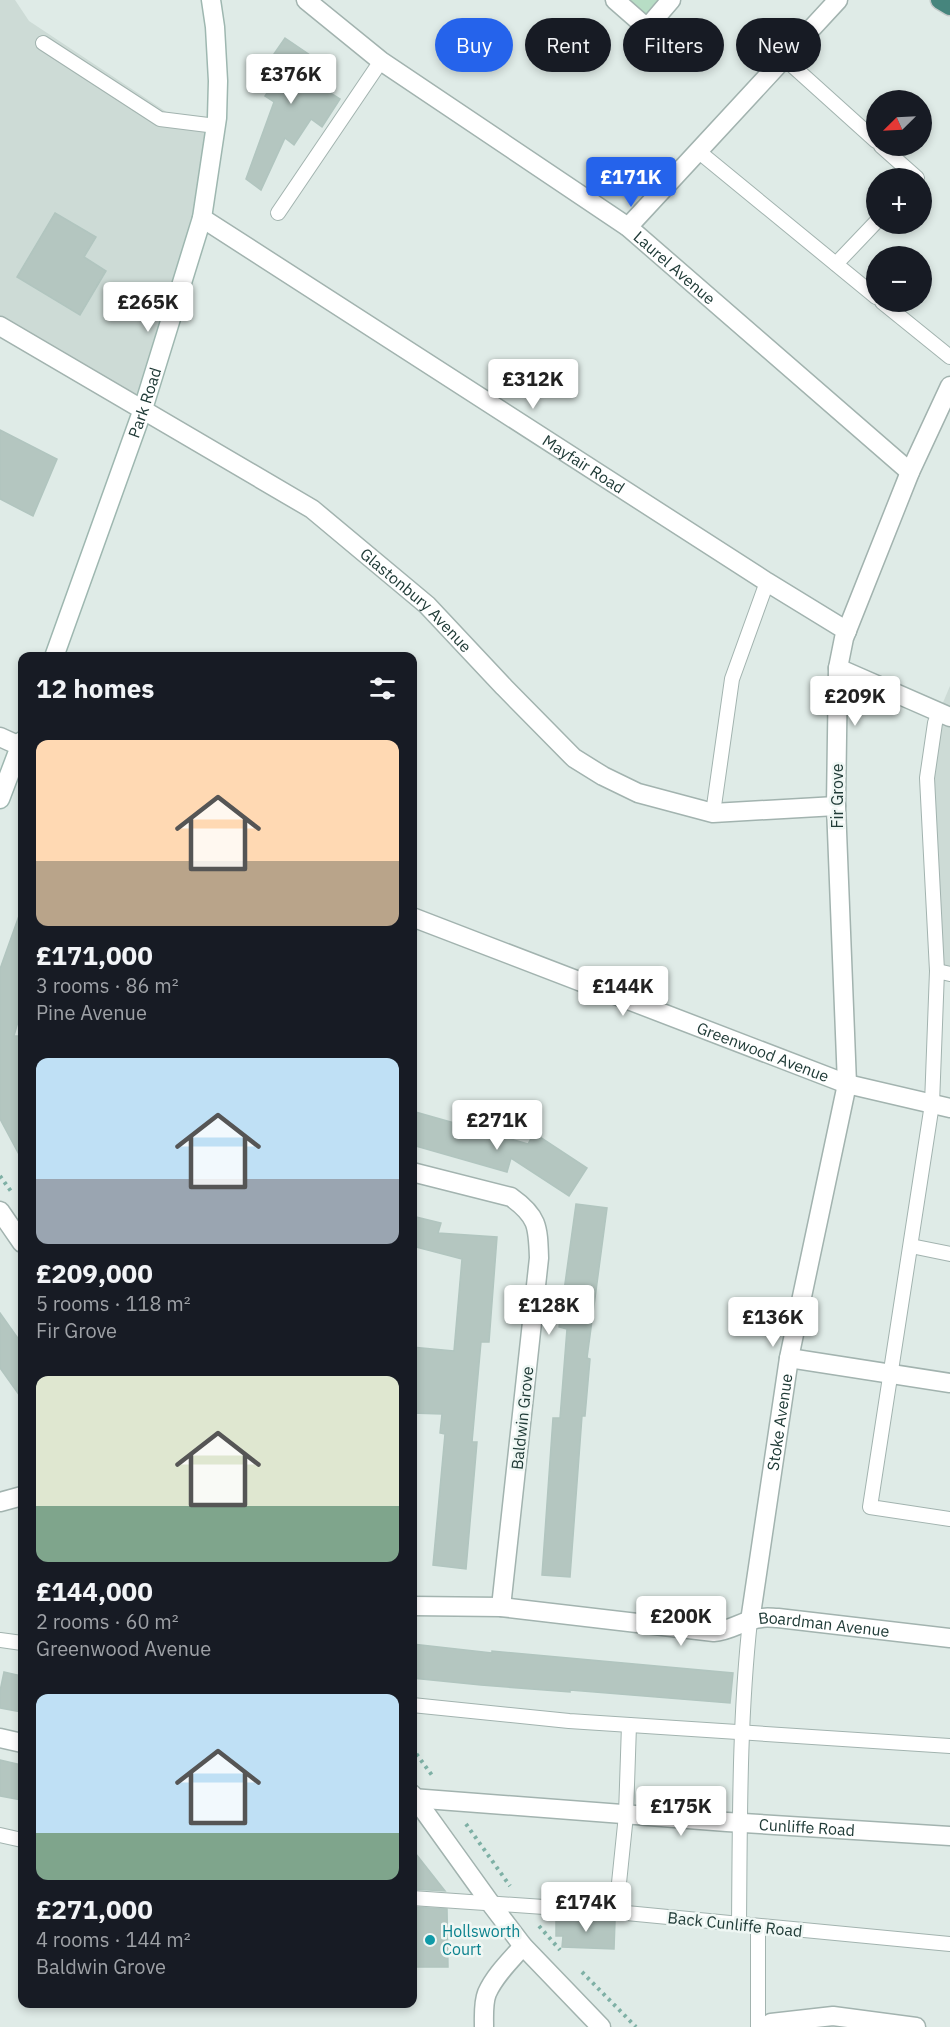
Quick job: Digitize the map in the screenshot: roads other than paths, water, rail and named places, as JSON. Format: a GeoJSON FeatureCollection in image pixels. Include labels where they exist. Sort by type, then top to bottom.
{"type":"FeatureCollection","features":[{"type":"Feature","properties":{"kind":"highway"},"geometry":{"type":"LineString","coordinates":[[940,0],[950,6]]}},
{"type":"Feature","properties":{"kind":"street","name":"Park Road"},"geometry":{"type":"LineString","coordinates":[[56,652],[143,409],[202,218],[216,126],[218,81],[211,0]]}},
{"type":"Feature","properties":{"kind":"street","name":"Laurel Avenue"},"geometry":{"type":"LineString","coordinates":[[306,0],[381,61],[628,228],[910,472]]}},
{"type":"Feature","properties":{"kind":"street"},"geometry":{"type":"LineString","coordinates":[[615,0],[646,28],[671,0]]}},
{"type":"Feature","properties":{"kind":"street"},"geometry":{"type":"LineString","coordinates":[[821,19],[838,0]]}},
{"type":"Feature","properties":{"kind":"street"},"geometry":{"type":"LineString","coordinates":[[628,228],[773,72]]}},
{"type":"Feature","properties":{"kind":"street","name":"Mayfair Road"},"geometry":{"type":"LineString","coordinates":[[202,218],[766,582],[847,631]]}},
{"type":"Feature","properties":{"kind":"street","name":"Glastonbury Avenue"},"geometry":{"type":"LineString","coordinates":[[0,326],[312,509],[427,605],[574,758],[603,777],[638,793],[713,813],[836,806]]}},
{"type":"Feature","properties":{"kind":"street","name":"Fir Grove"},"geometry":{"type":"LineString","coordinates":[[847,1084],[836,806],[838,668],[847,631],[910,472],[950,386]]}},
{"type":"Feature","properties":{"kind":"street"},"geometry":{"type":"LineString","coordinates":[[838,668],[945,714]]}},
{"type":"Feature","properties":{"kind":"street"},"geometry":{"type":"LineString","coordinates":[[0,737],[18,744]]}},
{"type":"Feature","properties":{"kind":"street"},"geometry":{"type":"LineString","coordinates":[[0,799],[18,755]]}},
{"type":"Feature","properties":{"kind":"street","name":"Greenwood Avenue"},"geometry":{"type":"LineString","coordinates":[[417,918],[847,1084],[950,1108]]}},
{"type":"Feature","properties":{"kind":"street","name":"Stoke Avenue"},"geometry":{"type":"LineString","coordinates":[[750,1621],[789,1359],[847,1084]]}},
{"type":"Feature","properties":{"kind":"street","name":"Baldwin Grove"},"geometry":{"type":"LineString","coordinates":[[417,1174],[511,1197],[524,1206],[535,1219],[539,1238],[539,1258],[501,1607]]}},
{"type":"Feature","properties":{"kind":"street"},"geometry":{"type":"LineString","coordinates":[[0,1211],[18,1237]]}},
{"type":"Feature","properties":{"kind":"street"},"geometry":{"type":"LineString","coordinates":[[789,1359],[950,1383]]}},
{"type":"Feature","properties":{"kind":"street"},"geometry":{"type":"LineString","coordinates":[[0,1502],[18,1497]]}},
{"type":"Feature","properties":{"kind":"street","name":"Boardman Avenue"},"geometry":{"type":"LineString","coordinates":[[417,1606],[501,1607],[714,1632],[724,1632],[763,1617],[950,1638]]}},
{"type":"Feature","properties":{"kind":"street"},"geometry":{"type":"LineString","coordinates":[[0,1738],[18,1742]]}},
{"type":"Feature","properties":{"kind":"street","name":"Cunliffe Road"},"geometry":{"type":"LineString","coordinates":[[417,1797],[626,1815],[950,1836]]}},
{"type":"Feature","properties":{"kind":"street"},"geometry":{"type":"LineString","coordinates":[[417,1801],[523,1946],[601,2027]]}},
{"type":"Feature","properties":{"kind":"street"},"geometry":{"type":"LineString","coordinates":[[484,2027],[483,2009],[487,1993],[500,1973],[523,1946]]}},
{"type":"Feature","properties":{"kind":"street"},"geometry":{"type":"LineString","coordinates":[[765,2027],[771,2023],[833,2016],[916,2027]]}},
{"type":"Feature","properties":{"kind":"lane"},"geometry":{"type":"LineString","coordinates":[[43,43],[160,119],[216,126]]}},
{"type":"Feature","properties":{"kind":"lane"},"geometry":{"type":"LineString","coordinates":[[278,213],[381,61]]}},
{"type":"Feature","properties":{"kind":"lane"},"geometry":{"type":"LineString","coordinates":[[799,72],[866,132]]}},
{"type":"Feature","properties":{"kind":"lane"},"geometry":{"type":"LineString","coordinates":[[698,151],[866,289]]}},
{"type":"Feature","properties":{"kind":"lane"},"geometry":{"type":"LineString","coordinates":[[892,156],[906,168]]}},
{"type":"Feature","properties":{"kind":"lane"},"geometry":{"type":"LineString","coordinates":[[836,264],[866,232]]}},
{"type":"Feature","properties":{"kind":"lane"},"geometry":{"type":"LineString","coordinates":[[894,312],[950,357]]}},
{"type":"Feature","properties":{"kind":"lane"},"geometry":{"type":"LineString","coordinates":[[713,813],[732,679],[766,582]]}},
{"type":"Feature","properties":{"kind":"lane"},"geometry":{"type":"LineString","coordinates":[[945,714],[935,723],[927,778],[944,972],[932,1104],[870,1507],[950,1519]]}},
{"type":"Feature","properties":{"kind":"lane"},"geometry":{"type":"LineString","coordinates":[[911,1246],[950,1254]]}},
{"type":"Feature","properties":{"kind":"lane"},"geometry":{"type":"LineString","coordinates":[[739,1925],[744,1672],[750,1621]]}},
{"type":"Feature","properties":{"kind":"lane"},"geometry":{"type":"LineString","coordinates":[[0,1641],[18,1643]]}},
{"type":"Feature","properties":{"kind":"lane"},"geometry":{"type":"LineString","coordinates":[[417,1706],[568,1721],[950,1746]]}},
{"type":"Feature","properties":{"kind":"lane"},"geometry":{"type":"LineString","coordinates":[[616,1912],[626,1815],[629,1725]]}},
{"type":"Feature","properties":{"kind":"lane"},"geometry":{"type":"LineString","coordinates":[[0,1835],[18,1839]]}},
{"type":"Feature","properties":{"kind":"lane","name":"Back Cunliffe Road"},"geometry":{"type":"LineString","coordinates":[[417,1898],[616,1912],[950,1944]]}},
{"type":"Feature","properties":{"kind":"lane"},"geometry":{"type":"LineString","coordinates":[[758,1926],[758,2027]]}},
{"type":"Feature","properties":{"kind":"place","name":"Hollsworth Court"},"geometry":{"type":"Point","coordinates":[430,1940]}}]}
